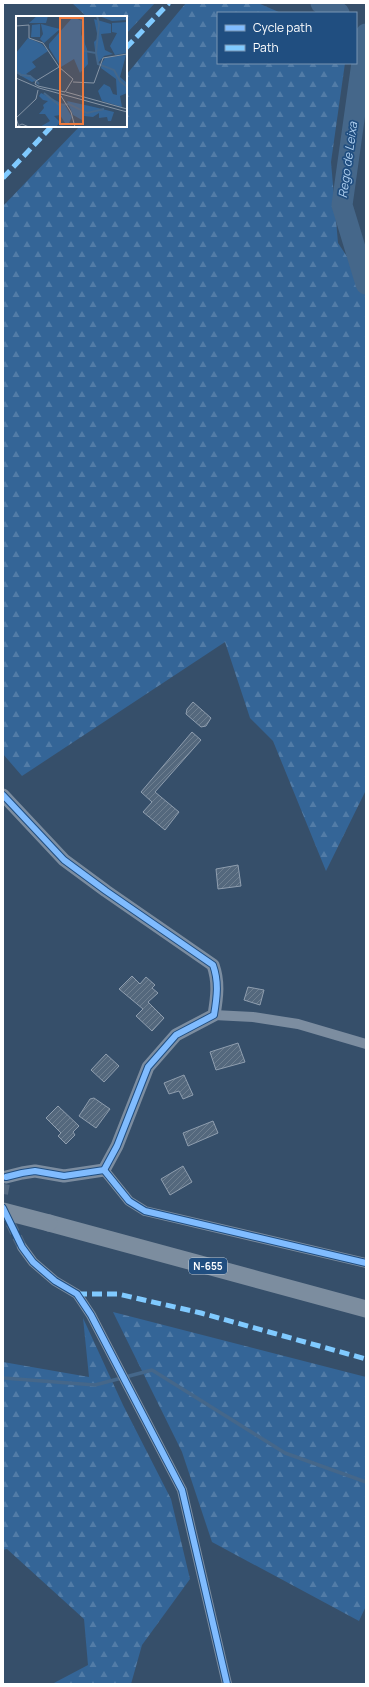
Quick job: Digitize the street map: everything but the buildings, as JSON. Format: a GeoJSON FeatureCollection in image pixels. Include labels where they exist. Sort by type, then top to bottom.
{"type":"FeatureCollection","features":[{"type":"Feature","properties":{"kind":"highway","name":"N-655"},"geometry":{"type":"LineString","coordinates":[[3,1211],[366,1309]]}},
{"type":"Feature","properties":{"kind":"street"},"geometry":{"type":"LineString","coordinates":[[3,794],[64,860],[213,965],[217,975],[218,990],[214,1015]]}},
{"type":"Feature","properties":{"kind":"street"},"geometry":{"type":"LineString","coordinates":[[4,1176],[35,1171],[64,1176],[104,1170],[117,1146],[148,1067],[176,1035],[214,1015],[253,1017],[298,1024],[366,1044]]}},
{"type":"Feature","properties":{"kind":"street"},"geometry":{"type":"LineString","coordinates":[[104,1170],[129,1201],[146,1211],[366,1263]]}},
{"type":"Feature","properties":{"kind":"street"},"geometry":{"type":"LineString","coordinates":[[22,1247],[33,1262],[55,1281],[77,1294],[91,1316],[182,1490],[227,1684]]}},
{"type":"Feature","properties":{"kind":"green space"},"geometry":{"type":"Polygon","coordinates":[[[72,3],[155,3],[127,33],[127,16],[86,16],[72,3]]]}},
{"type":"Feature","properties":{"kind":"green space"},"geometry":{"type":"Polygon","coordinates":[[[186,3],[258,3],[279,12],[217,12],[217,64],[345,64],[331,162],[338,243],[366,285],[366,790],[326,871],[273,741],[250,718],[225,642],[22,776],[3,754],[3,206],[79,127],[127,127],[127,74],[186,3]]]}},
{"type":"Feature","properties":{"kind":"green space"},"geometry":{"type":"Polygon","coordinates":[[[113,1312],[366,1377],[366,1606],[359,1621],[212,1542],[182,1452],[113,1312]]]}},
{"type":"Feature","properties":{"kind":"green space"},"geometry":{"type":"Polygon","coordinates":[[[83,1318],[123,1405],[171,1499],[190,1579],[142,1645],[131,1684],[52,1684],[88,1665],[84,1619],[7,1549],[3,1550],[3,1362],[89,1377],[83,1318]]]}},
{"type":"Feature","properties":{"kind":"waterway","name":"Rego de Leixa"},"geometry":{"type":"LineString","coordinates":[[321,3],[337,12]]}},
{"type":"Feature","properties":{"kind":"waterway","name":"Rego de Leixa"},"geometry":{"type":"LineString","coordinates":[[366,34],[342,205],[366,284]]}},
{"type":"Feature","properties":{"kind":"waterway"},"geometry":{"type":"LineString","coordinates":[[3,1378],[95,1385],[152,1370],[285,1453],[366,1482]]}},
{"type":"Feature","properties":{"kind":"tunnel"},"geometry":{"type":"LineString","coordinates":[[3,1194],[6,1177]]}},
{"type":"Feature","properties":{"kind":"tunnel"},"geometry":{"type":"LineString","coordinates":[[4,1210],[22,1247]]}},
{"type":"Feature","properties":{"kind":"marked path"},"geometry":{"type":"LineString","coordinates":[[127,47],[169,3]]}},
{"type":"Feature","properties":{"kind":"marked path"},"geometry":{"type":"LineString","coordinates":[[3,178],[51,127]]}},
{"type":"Feature","properties":{"kind":"marked path"},"geometry":{"type":"LineString","coordinates":[[77,1294],[118,1294],[201,1313],[366,1359]]}},
{"type":"Feature","properties":{"kind":"cycle path"},"geometry":{"type":"LineString","coordinates":[[3,795],[64,860],[213,965],[217,990],[214,1015],[176,1035],[148,1067],[117,1146],[104,1170],[64,1176],[35,1171],[6,1177]]}},
{"type":"Feature","properties":{"kind":"cycle path"},"geometry":{"type":"LineString","coordinates":[[104,1170],[129,1201],[145,1211],[366,1263]]}},
{"type":"Feature","properties":{"kind":"cycle path"},"geometry":{"type":"LineString","coordinates":[[3,1208],[22,1247],[33,1262],[55,1281],[77,1294],[91,1315],[182,1490],[227,1684]]}}]}
